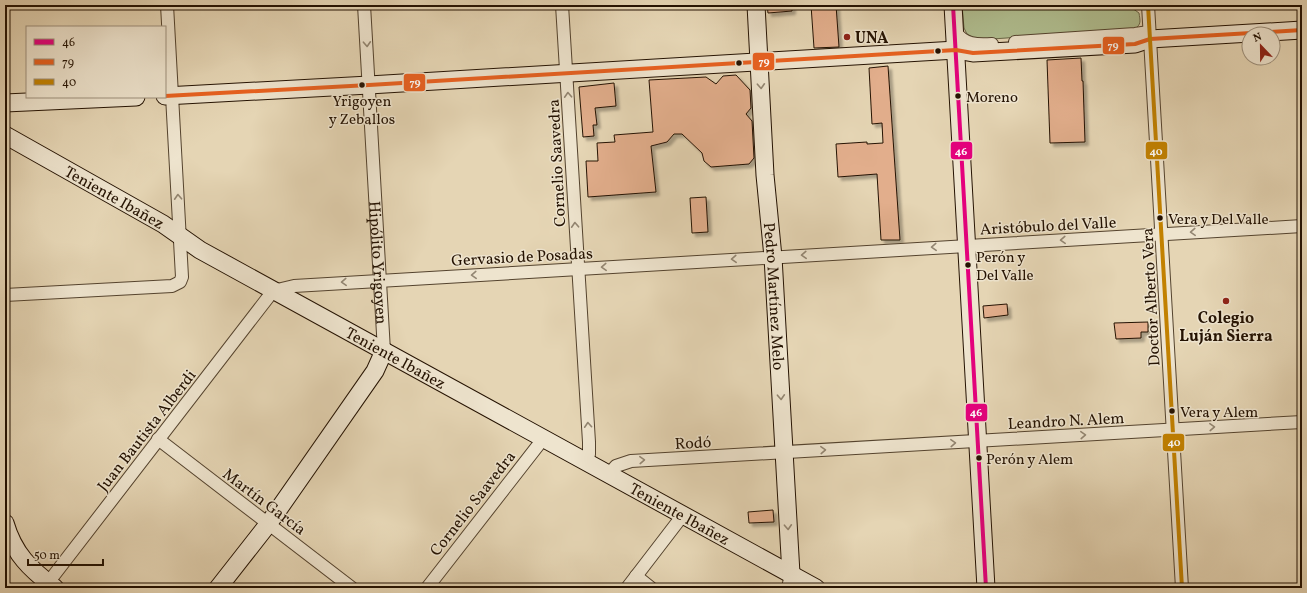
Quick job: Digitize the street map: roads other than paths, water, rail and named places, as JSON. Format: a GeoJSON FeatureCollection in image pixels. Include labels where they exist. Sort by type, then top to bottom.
{"type":"FeatureCollection","features":[{"type":"Feature","properties":{"kind":"street"},"geometry":{"type":"LineString","coordinates":[[5,295],[172,286],[180,282],[182,277],[169,95],[167,5]]}},
{"type":"Feature","properties":{"kind":"street","name":"Hipólito Yrigoyen"},"geometry":{"type":"LineString","coordinates":[[218,588],[269,523],[375,371],[384,351],[364,5]]}},
{"type":"Feature","properties":{"kind":"street","name":"Cornelio Saavedra"},"geometry":{"type":"LineString","coordinates":[[562,5],[589,448],[586,463]]}},
{"type":"Feature","properties":{"kind":"street","name":"Pedro Martínez Melo"},"geometry":{"type":"LineString","coordinates":[[756,5],[784,452],[789,581]]}},
{"type":"Feature","properties":{"kind":"street"},"geometry":{"type":"LineString","coordinates":[[953,5],[986,588]]}},
{"type":"Feature","properties":{"kind":"street","name":"Doctor Alberto Vera"},"geometry":{"type":"LineString","coordinates":[[1148,5],[1182,588]]}},
{"type":"Feature","properties":{"kind":"street"},"geometry":{"type":"LineString","coordinates":[[955,31],[959,38],[967,43],[981,45],[1135,34],[1149,35],[1302,30]]}},
{"type":"Feature","properties":{"kind":"street"},"geometry":{"type":"LineString","coordinates":[[169,95],[369,85],[956,50],[973,53],[1135,44],[1149,35]]}},
{"type":"Feature","properties":{"kind":"street"},"geometry":{"type":"LineString","coordinates":[[5,103],[114,98]]}},
{"type":"Feature","properties":{"kind":"street","name":"Teniente Ibañez"},"geometry":{"type":"LineString","coordinates":[[5,135],[163,224],[200,250],[273,291],[683,515],[789,581],[816,588]]}},
{"type":"Feature","properties":{"kind":"street","name":"Aristóbulo del Valle"},"geometry":{"type":"LineString","coordinates":[[772,257],[1302,226]]}},
{"type":"Feature","properties":{"kind":"street","name":"Gervasio de Posadas"},"geometry":{"type":"LineString","coordinates":[[273,291],[294,286],[380,280],[772,257]]}},
{"type":"Feature","properties":{"kind":"street","name":"Juan Bautista Alberdi"},"geometry":{"type":"LineString","coordinates":[[49,586],[158,440],[273,291]]}},
{"type":"Feature","properties":{"kind":"street","name":"Leandro N. Alem"},"geometry":{"type":"LineString","coordinates":[[784,452],[1302,422]]}},
{"type":"Feature","properties":{"kind":"street","name":"Cornelio Saavedra"},"geometry":{"type":"LineString","coordinates":[[427,588],[542,438]]}},
{"type":"Feature","properties":{"kind":"street","name":"Martín García"},"geometry":{"type":"LineString","coordinates":[[158,440],[269,523],[352,588]]}},
{"type":"Feature","properties":{"kind":"street","name":"Rodó"},"geometry":{"type":"LineString","coordinates":[[608,475],[616,466],[631,461],[784,452]]}},
{"type":"Feature","properties":{"kind":"street"},"geometry":{"type":"LineString","coordinates":[[627,588],[683,515]]}},
{"type":"Feature","properties":{"kind":"street"},"geometry":{"type":"LineString","coordinates":[[5,523],[10,538],[20,556],[49,586]]}},
{"type":"Feature","properties":{"kind":"street"},"geometry":{"type":"LineString","coordinates":[[636,576],[651,588]]}},
{"type":"Feature","properties":{"kind":"place","name":"UNA"},"geometry":{"type":"Point","coordinates":[847,37]}},
{"type":"Feature","properties":{"kind":"place","name":"Yrigoyen y Zeballos"},"geometry":{"type":"Point","coordinates":[362,85]}},
{"type":"Feature","properties":{"kind":"place","name":"Moreno"},"geometry":{"type":"Point","coordinates":[958,96]}},
{"type":"Feature","properties":{"kind":"place","name":"Vera y Del Valle"},"geometry":{"type":"Point","coordinates":[1160,218]}},
{"type":"Feature","properties":{"kind":"place","name":"Perón y Del Valle"},"geometry":{"type":"Point","coordinates":[968,265]}},
{"type":"Feature","properties":{"kind":"place","name":"Colegio Luján Sierra"},"geometry":{"type":"Point","coordinates":[1226,301]}},
{"type":"Feature","properties":{"kind":"place","name":"Vera y Alem"},"geometry":{"type":"Point","coordinates":[1172,411]}},
{"type":"Feature","properties":{"kind":"place","name":"Perón y Alem"},"geometry":{"type":"Point","coordinates":[979,458]}}]}
